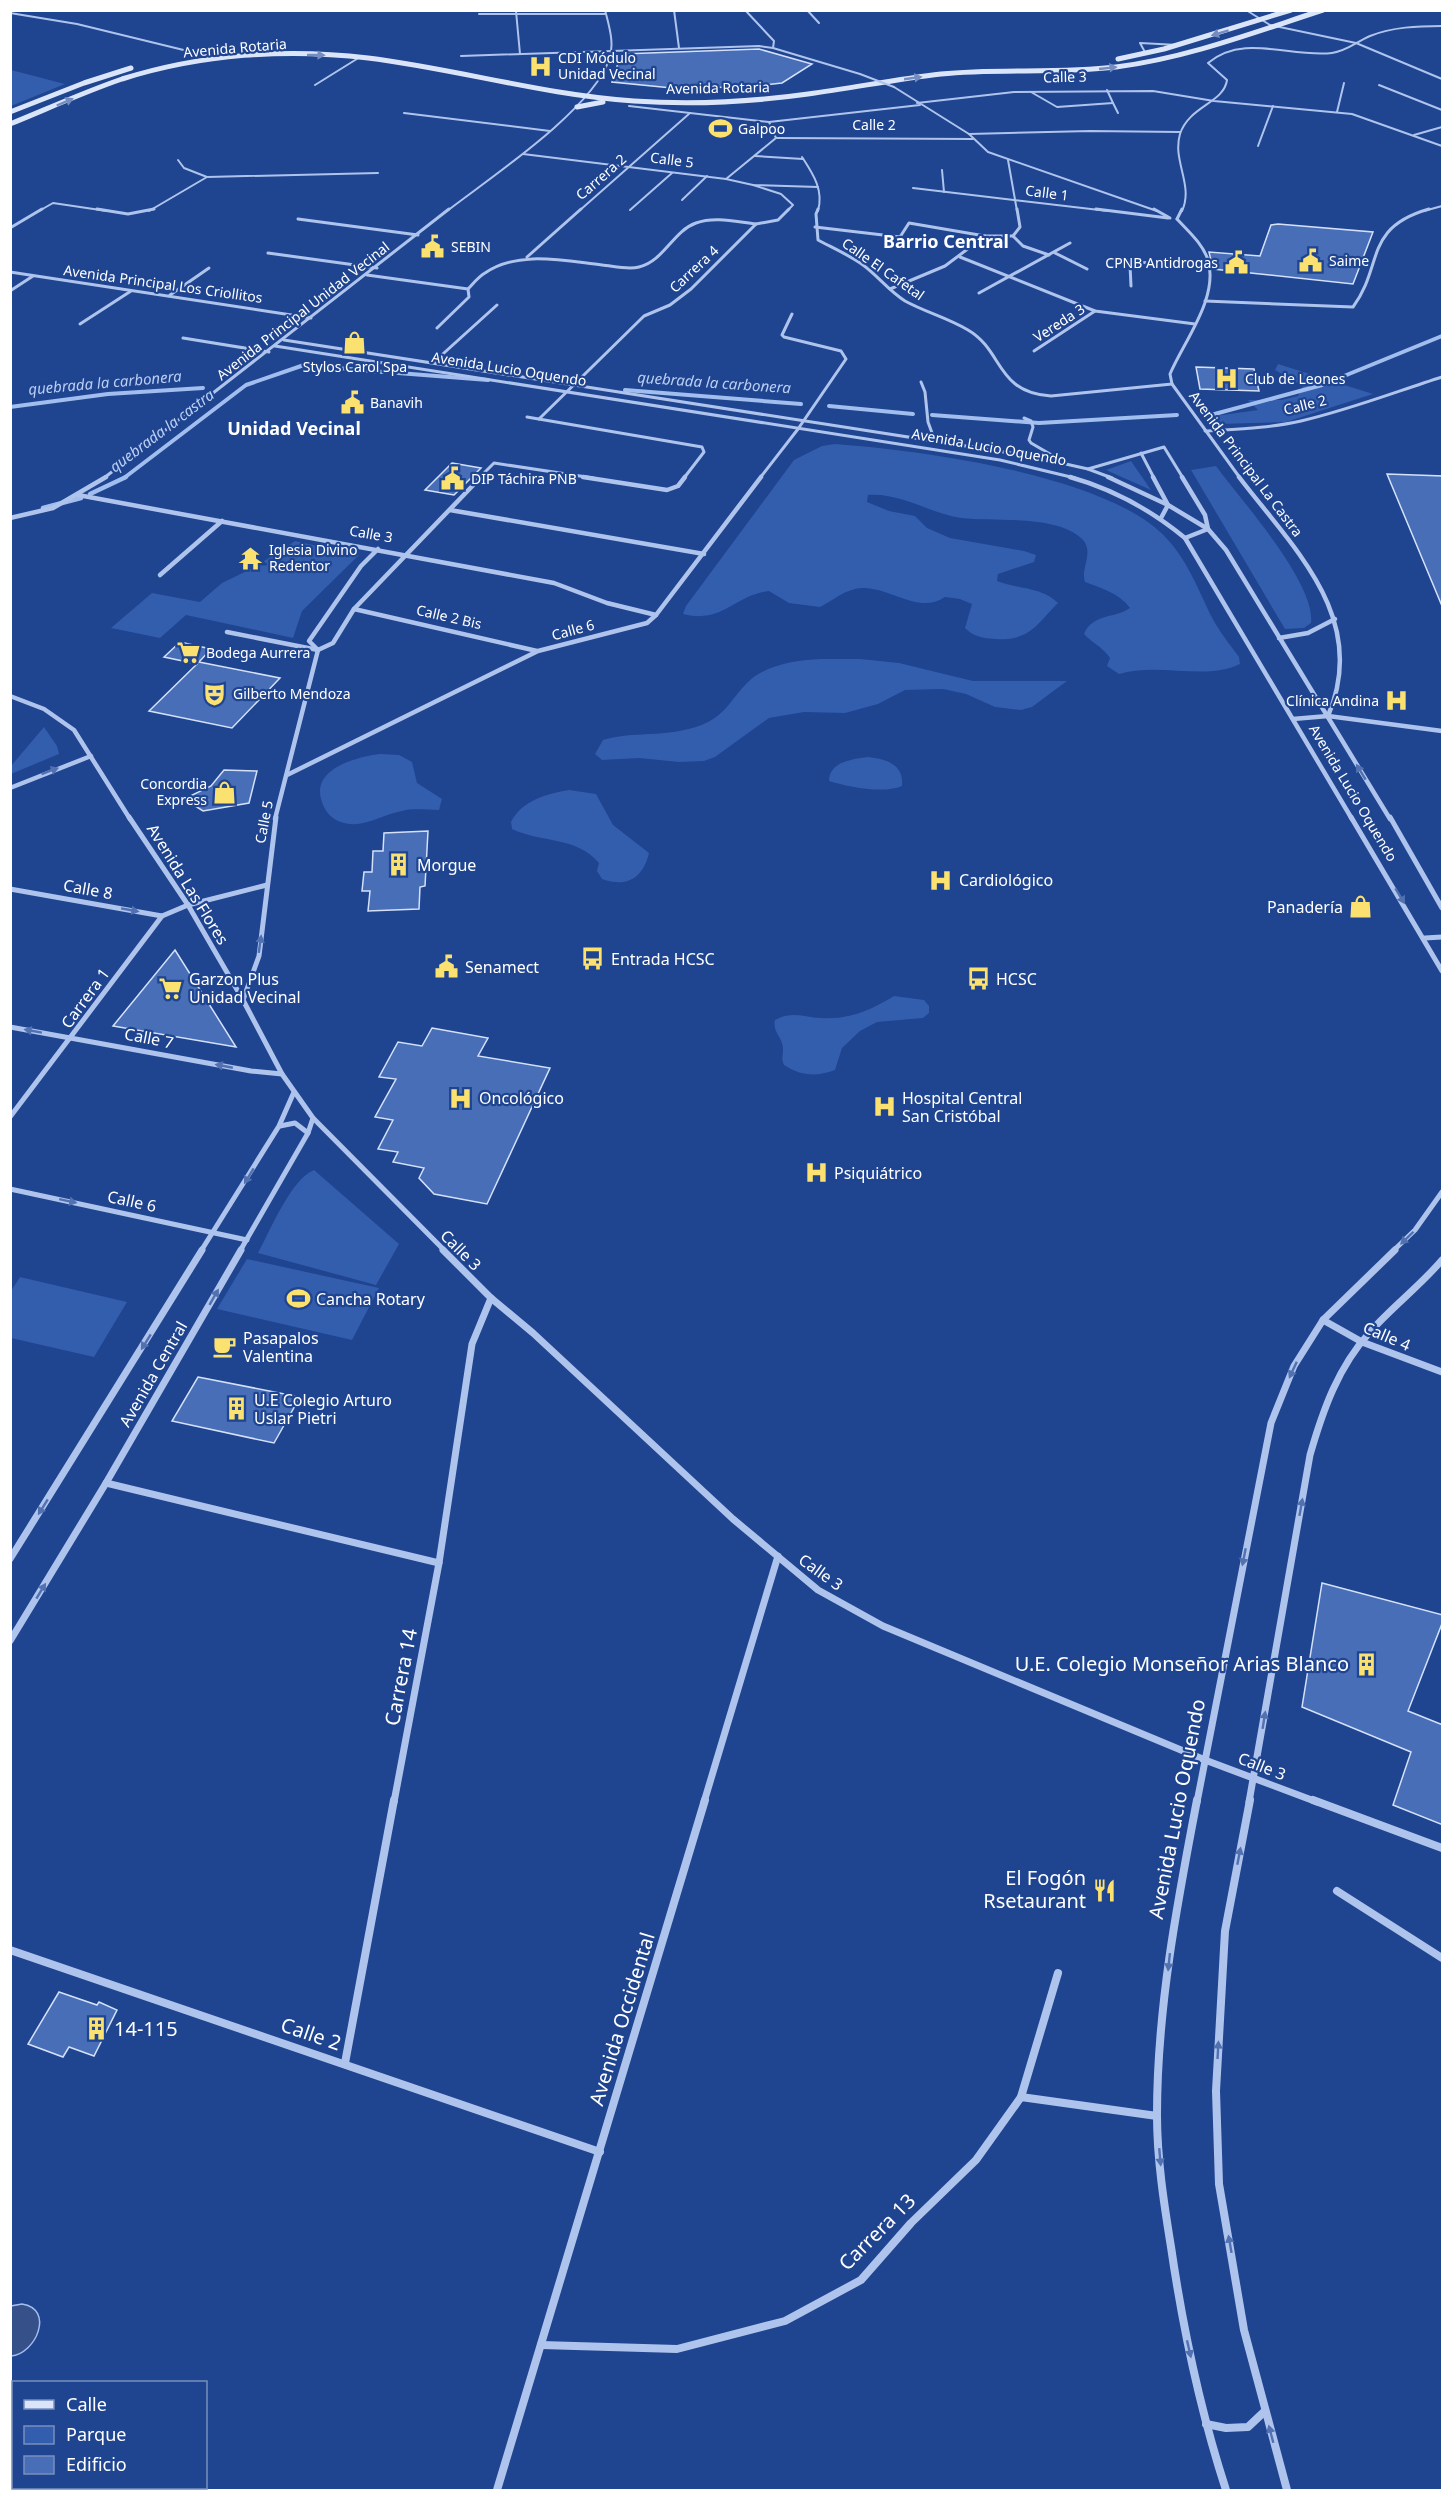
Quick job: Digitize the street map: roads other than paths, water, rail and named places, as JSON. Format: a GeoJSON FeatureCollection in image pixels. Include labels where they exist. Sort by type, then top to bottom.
{"type":"FeatureCollection","features":[{"type":"Feature","properties":{"kind":"main road"},"geometry":{"type":"LineString","coordinates":[[1113,60],[1179,45],[1291,10]]}},
{"type":"Feature","properties":{"kind":"main road","name":"Avenida Rotaria"},"geometry":{"type":"LineString","coordinates":[[10,124],[120,80],[187,63],[276,54],[360,57],[584,96],[634,100],[733,102],[807,95],[940,74],[1113,68],[1168,59],[1323,10]]}},
{"type":"Feature","properties":{"kind":"main road","name":"Avenida Rotaria"},"geometry":{"type":"LineString","coordinates":[[166,60],[200,54],[281,48],[345,49]]}},
{"type":"Feature","properties":{"kind":"main road","name":"Avenida Rotaria"},"geometry":{"type":"LineString","coordinates":[[508,75],[588,91],[641,96],[719,96],[818,87],[935,68],[1106,61]]}},
{"type":"Feature","properties":{"kind":"main road"},"geometry":{"type":"LineString","coordinates":[[10,112],[84,83],[139,66]]}},
{"type":"Feature","properties":{"kind":"main road"},"geometry":{"type":"LineString","coordinates":[[578,107],[634,100]]}},
{"type":"Feature","properties":{"kind":"street"},"geometry":{"type":"LineString","coordinates":[[674,10],[679,48]]}},
{"type":"Feature","properties":{"kind":"street"},"geometry":{"type":"LineString","coordinates":[[745,10],[774,41],[773,48]]}},
{"type":"Feature","properties":{"kind":"street"},"geometry":{"type":"LineString","coordinates":[[807,10],[819,23]]}},
{"type":"Feature","properties":{"kind":"street"},"geometry":{"type":"LineString","coordinates":[[1248,11],[1260,20],[1276,26],[1357,43],[1443,79]]}},
{"type":"Feature","properties":{"kind":"street"},"geometry":{"type":"LineString","coordinates":[[479,14],[606,12],[612,50]]}},
{"type":"Feature","properties":{"kind":"street"},"geometry":{"type":"LineString","coordinates":[[10,13],[77,24],[200,54]]}},
{"type":"Feature","properties":{"kind":"street"},"geometry":{"type":"LineString","coordinates":[[515,13],[520,54]]}},
{"type":"Feature","properties":{"kind":"street"},"geometry":{"type":"LineString","coordinates":[[1131,286],[1130,265],[1134,262],[1208,266],[1200,246],[1177,219],[1186,202],[1175,154],[1180,132],[1204,105],[1224,94],[1227,80],[1208,63],[1214,57],[1230,49],[1319,54],[1342,52],[1369,36],[1400,28],[1443,26]]}},
{"type":"Feature","properties":{"kind":"street"},"geometry":{"type":"LineString","coordinates":[[1146,54],[1140,43],[1179,45]]}},
{"type":"Feature","properties":{"kind":"street"},"geometry":{"type":"LineString","coordinates":[[461,56],[749,46],[773,48],[894,87],[969,134],[988,152],[1137,203],[1170,218]]}},
{"type":"Feature","properties":{"kind":"street","name":"Avenida Principal Unidad Vecinal"},"geometry":{"type":"LineString","coordinates":[[10,518],[53,508],[96,485],[269,352],[523,154],[578,107],[607,64],[612,50]]}},
{"type":"Feature","properties":{"kind":"street"},"geometry":{"type":"LineString","coordinates":[[315,85],[360,57]]}},
{"type":"Feature","properties":{"kind":"street"},"geometry":{"type":"LineString","coordinates":[[1337,112],[1344,83]]}},
{"type":"Feature","properties":{"kind":"street"},"geometry":{"type":"LineString","coordinates":[[1379,85],[1443,110]]}},
{"type":"Feature","properties":{"kind":"street"},"geometry":{"type":"LineString","coordinates":[[1107,90],[1118,113]]}},
{"type":"Feature","properties":{"kind":"street"},"geometry":{"type":"LineString","coordinates":[[1031,91],[1057,106],[1113,103]]}},
{"type":"Feature","properties":{"kind":"street","name":"Calle 3"},"geometry":{"type":"LineString","coordinates":[[629,106],[769,122],[1031,91],[1153,91],[1214,101],[1337,112],[1443,146]]}},
{"type":"Feature","properties":{"kind":"street"},"geometry":{"type":"LineString","coordinates":[[1258,146],[1273,106]]}},
{"type":"Feature","properties":{"kind":"street"},"geometry":{"type":"LineString","coordinates":[[404,113],[550,131]]}},
{"type":"Feature","properties":{"kind":"street","name":"Carrera 2"},"geometry":{"type":"LineString","coordinates":[[526,257],[690,113]]}},
{"type":"Feature","properties":{"kind":"street"},"geometry":{"type":"LineString","coordinates":[[726,178],[776,138],[769,122]]}},
{"type":"Feature","properties":{"kind":"street"},"geometry":{"type":"LineString","coordinates":[[1413,135],[1443,127]]}},
{"type":"Feature","properties":{"kind":"street"},"geometry":{"type":"LineString","coordinates":[[969,134],[1090,131],[1180,132]]}},
{"type":"Feature","properties":{"kind":"street","name":"Calle 2"},"geometry":{"type":"LineString","coordinates":[[776,138],[973,139]]}},
{"type":"Feature","properties":{"kind":"street","name":"Calle 5"},"geometry":{"type":"LineString","coordinates":[[523,154],[726,178],[753,185],[818,187]]}},
{"type":"Feature","properties":{"kind":"street"},"geometry":{"type":"LineString","coordinates":[[755,156],[803,158],[818,187],[820,202],[815,226],[900,237],[909,223],[985,236],[1012,236],[1023,246],[1049,255]]}},
{"type":"Feature","properties":{"kind":"street"},"geometry":{"type":"LineString","coordinates":[[178,160],[184,168],[207,177],[378,173]]}},
{"type":"Feature","properties":{"kind":"street"},"geometry":{"type":"LineString","coordinates":[[1008,160],[1020,227],[1012,236]]}},
{"type":"Feature","properties":{"kind":"street"},"geometry":{"type":"LineString","coordinates":[[942,170],[944,192]]}},
{"type":"Feature","properties":{"kind":"street"},"geometry":{"type":"LineString","coordinates":[[630,210],[672,173]]}},
{"type":"Feature","properties":{"kind":"street"},"geometry":{"type":"LineString","coordinates":[[682,200],[707,176]]}},
{"type":"Feature","properties":{"kind":"street"},"geometry":{"type":"LineString","coordinates":[[10,228],[53,203],[128,214],[149,211],[156,209],[207,177]]}},
{"type":"Feature","properties":{"kind":"street","name":"Carrera 4"},"geometry":{"type":"LineString","coordinates":[[567,391],[644,316],[670,305],[756,224],[778,220],[793,205],[790,199],[777,192],[753,185]]}},
{"type":"Feature","properties":{"kind":"street","name":"Calle 1"},"geometry":{"type":"LineString","coordinates":[[913,188],[1177,219]]}},
{"type":"Feature","properties":{"kind":"street"},"geometry":{"type":"LineString","coordinates":[[1205,301],[1353,307],[1360,296],[1377,247],[1389,229],[1407,217],[1443,206]]}},
{"type":"Feature","properties":{"kind":"street"},"geometry":{"type":"LineString","coordinates":[[298,219],[418,235]]}},
{"type":"Feature","properties":{"kind":"street"},"geometry":{"type":"LineString","coordinates":[[437,328],[465,303],[469,297],[468,289],[478,275],[499,264],[526,257],[637,268],[653,263],[692,224],[711,221],[756,224]]}},
{"type":"Feature","properties":{"kind":"street","name":"Calle El Cafetal"},"geometry":{"type":"LineString","coordinates":[[815,226],[818,240],[862,264],[890,289],[915,306],[968,330],[979,338],[1006,377],[1020,388],[1036,394],[1051,396],[1173,384]]}},
{"type":"Feature","properties":{"kind":"street"},"geometry":{"type":"LineString","coordinates":[[890,289],[934,272],[960,256],[985,236]]}},
{"type":"Feature","properties":{"kind":"street"},"geometry":{"type":"LineString","coordinates":[[979,293],[1006,276],[1055,253],[1070,243]]}},
{"type":"Feature","properties":{"kind":"street"},"geometry":{"type":"LineString","coordinates":[[268,253],[377,268]]}},
{"type":"Feature","properties":{"kind":"street"},"geometry":{"type":"LineString","coordinates":[[1055,253],[1087,269]]}},
{"type":"Feature","properties":{"kind":"street"},"geometry":{"type":"LineString","coordinates":[[960,256],[1095,311],[1195,324]]}},
{"type":"Feature","properties":{"kind":"street","name":"Avenida Principal La Castra"},"geometry":{"type":"LineString","coordinates":[[1208,266],[1205,301],[1170,374],[1173,384],[1205,431],[1314,573],[1335,619],[1338,643],[1336,703],[1328,716]]}},
{"type":"Feature","properties":{"kind":"street"},"geometry":{"type":"LineString","coordinates":[[169,296],[209,268]]}},
{"type":"Feature","properties":{"kind":"street","name":"Avenida Principal Los Criollitos"},"geometry":{"type":"LineString","coordinates":[[10,272],[311,318]]}},
{"type":"Feature","properties":{"kind":"street"},"geometry":{"type":"LineString","coordinates":[[367,275],[468,289]]}},
{"type":"Feature","properties":{"kind":"street"},"geometry":{"type":"LineString","coordinates":[[10,291],[33,276]]}},
{"type":"Feature","properties":{"kind":"street"},"geometry":{"type":"LineString","coordinates":[[80,324],[132,290]]}},
{"type":"Feature","properties":{"kind":"street"},"geometry":{"type":"LineString","coordinates":[[434,362],[497,305]]}},
{"type":"Feature","properties":{"kind":"street","name":"Vereda 3"},"geometry":{"type":"LineString","coordinates":[[1034,351],[1095,311]]}},
{"type":"Feature","properties":{"kind":"street"},"geometry":{"type":"LineString","coordinates":[[792,314],[782,334],[784,337],[841,351],[846,359],[798,429]]}},
{"type":"Feature","properties":{"kind":"street"},"geometry":{"type":"LineString","coordinates":[[183,338],[269,352]]}},
{"type":"Feature","properties":{"kind":"street","name":"Avenida Lucio Oquendo"},"geometry":{"type":"LineString","coordinates":[[284,340],[575,383],[1065,463],[1116,480],[1168,505],[1209,529],[1226,550],[1443,908]]}},
{"type":"Feature","properties":{"kind":"street","name":"Avenida Lucio Oquendo"},"geometry":{"type":"LineString","coordinates":[[275,346],[956,453],[1050,470],[1116,492],[1161,518],[1185,538],[1443,971]]}},
{"type":"Feature","properties":{"kind":"street","name":"Calle 2"},"geometry":{"type":"LineString","coordinates":[[1205,431],[1299,422],[1324,416],[1443,376]]}},
{"type":"Feature","properties":{"kind":"street"},"geometry":{"type":"LineString","coordinates":[[921,382],[925,392],[928,422],[935,441]]}},
{"type":"Feature","properties":{"kind":"street"},"geometry":{"type":"LineString","coordinates":[[540,419],[567,391]]}},
{"type":"Feature","properties":{"kind":"street"},"geometry":{"type":"LineString","coordinates":[[227,632],[318,650],[333,643],[354,609],[494,463],[667,490],[678,486],[704,452],[702,447],[687,444],[527,417]]}},
{"type":"Feature","properties":{"kind":"street"},"geometry":{"type":"LineString","coordinates":[[1024,418],[1031,421],[1033,427],[1029,440],[1032,445],[1065,463]]}},
{"type":"Feature","properties":{"kind":"street","name":"Calle 6"},"geometry":{"type":"LineString","coordinates":[[287,775],[538,651],[647,623],[657,615],[798,429]]}},
{"type":"Feature","properties":{"kind":"street"},"geometry":{"type":"LineString","coordinates":[[1088,469],[1164,447],[1205,515],[1209,529],[1185,538]]}},
{"type":"Feature","properties":{"kind":"street"},"geometry":{"type":"LineString","coordinates":[[1141,453],[1168,505],[1161,518]]}},
{"type":"Feature","properties":{"kind":"street","name":"Calle 3"},"geometry":{"type":"LineString","coordinates":[[78,495],[554,583],[607,603],[657,615]]}},
{"type":"Feature","properties":{"kind":"street"},"geometry":{"type":"LineString","coordinates":[[450,510],[704,554]]}},
{"type":"Feature","properties":{"kind":"street"},"geometry":{"type":"LineString","coordinates":[[160,575],[222,521]]}},
{"type":"Feature","properties":{"kind":"street","name":"Calle 5"},"geometry":{"type":"LineString","coordinates":[[243,1000],[259,956],[274,823],[318,650],[309,641],[361,566],[378,549]]}},
{"type":"Feature","properties":{"kind":"street","name":"Calle 2 Bis"},"geometry":{"type":"LineString","coordinates":[[354,609],[538,651]]}},
{"type":"Feature","properties":{"kind":"street"},"geometry":{"type":"LineString","coordinates":[[1279,638],[1296,638],[1313,633],[1335,619]]}},
{"type":"Feature","properties":{"kind":"street","name":"Avenida Las Flores"},"geometry":{"type":"LineString","coordinates":[[10,696],[28,701],[62,718],[74,730],[172,884],[188,904],[282,1074],[313,1118]]}},
{"type":"Feature","properties":{"kind":"street"},"geometry":{"type":"LineString","coordinates":[[1293,719],[1328,716],[1443,731]]}},
{"type":"Feature","properties":{"kind":"street"},"geometry":{"type":"LineString","coordinates":[[10,788],[91,756]]}},
{"type":"Feature","properties":{"kind":"street","name":"Carrera 1"},"geometry":{"type":"LineString","coordinates":[[10,1117],[72,1038],[162,916],[188,904],[267,885]]}},
{"type":"Feature","properties":{"kind":"street","name":"Calle 8"},"geometry":{"type":"LineString","coordinates":[[10,889],[162,916]]}},
{"type":"Feature","properties":{"kind":"street"},"geometry":{"type":"LineString","coordinates":[[1425,938],[1443,937]]}},
{"type":"Feature","properties":{"kind":"street","name":"Calle 7"},"geometry":{"type":"LineString","coordinates":[[10,1027],[251,1071],[282,1074]]}},
{"type":"Feature","properties":{"kind":"street","name":"Avenida Central"},"geometry":{"type":"LineString","coordinates":[[10,1559],[214,1233],[279,1126],[294,1092]]}},
{"type":"Feature","properties":{"kind":"street","name":"Calle 3"},"geometry":{"type":"LineString","coordinates":[[313,1118],[491,1298],[534,1333],[733,1519],[818,1590],[883,1626],[1205,1760],[1443,1848]]}},
{"type":"Feature","properties":{"kind":"street","name":"Avenida Central"},"geometry":{"type":"LineString","coordinates":[[10,1641],[106,1483],[247,1240],[308,1133],[313,1118]]}},
{"type":"Feature","properties":{"kind":"street"},"geometry":{"type":"LineString","coordinates":[[279,1126],[294,1122],[301,1125],[308,1133]]}},
{"type":"Feature","properties":{"kind":"street","name":"Calle 6"},"geometry":{"type":"LineString","coordinates":[[10,1189],[247,1240]]}},
{"type":"Feature","properties":{"kind":"street","name":"Avenida Lucio Oquendo"},"geometry":{"type":"LineString","coordinates":[[1226,2490],[1206,2424],[1182,2320],[1165,2209],[1157,2116],[1163,2015],[1173,1919],[1271,1423],[1294,1366],[1323,1320],[1415,1230],[1443,1192]]}},
{"type":"Feature","properties":{"kind":"street"},"geometry":{"type":"LineString","coordinates":[[1287,2490],[1244,2330],[1219,2184],[1216,2091],[1225,1931],[1310,1455],[1324,1405],[1341,1372],[1362,1341],[1443,1260]]}},
{"type":"Feature","properties":{"kind":"street","name":"Carrera 14"},"geometry":{"type":"LineString","coordinates":[[345,2063],[439,1563],[472,1344],[491,1298]]}},
{"type":"Feature","properties":{"kind":"street","name":"Calle 4"},"geometry":{"type":"LineString","coordinates":[[1323,1320],[1362,1341],[1443,1372]]}},
{"type":"Feature","properties":{"kind":"street"},"geometry":{"type":"LineString","coordinates":[[106,1483],[439,1563]]}},
{"type":"Feature","properties":{"kind":"street","name":"Avenida Occidental"},"geometry":{"type":"LineString","coordinates":[[497,2490],[778,1556]]}},
{"type":"Feature","properties":{"kind":"street"},"geometry":{"type":"LineString","coordinates":[[1337,1892],[1443,1958]]}},
{"type":"Feature","properties":{"kind":"street","name":"Calle 2"},"geometry":{"type":"LineString","coordinates":[[10,1950],[600,2152]]}},
{"type":"Feature","properties":{"kind":"street","name":"Carrera 13"},"geometry":{"type":"LineString","coordinates":[[541,2345],[677,2349],[785,2321],[861,2280],[911,2223],[976,2160],[1021,2097],[1058,1973]]}},
{"type":"Feature","properties":{"kind":"street"},"geometry":{"type":"LineString","coordinates":[[1021,2097],[1157,2116]]}},
{"type":"Feature","properties":{"kind":"street"},"geometry":{"type":"LineString","coordinates":[[1206,2424],[1226,2428],[1248,2427],[1265,2411]]}},
{"type":"Feature","properties":{"kind":"waterway","name":"quebrada la carbonera"},"geometry":{"type":"LineString","coordinates":[[1211,415],[1322,385],[1442,336]]}},
{"type":"Feature","properties":{"kind":"waterway","name":"quebrada la castra"},"geometry":{"type":"LineString","coordinates":[[124,478],[246,385],[304,365],[383,372]]}},
{"type":"Feature","properties":{"kind":"waterway","name":"quebrada la carbonera"},"geometry":{"type":"LineString","coordinates":[[398,373],[488,380]]}},
{"type":"Feature","properties":{"kind":"waterway","name":"quebrada la carbonera"},"geometry":{"type":"LineString","coordinates":[[10,407],[108,394],[203,388]]}},
{"type":"Feature","properties":{"kind":"waterway","name":"quebrada la carbonera"},"geometry":{"type":"LineString","coordinates":[[625,390],[801,404]]}},
{"type":"Feature","properties":{"kind":"waterway","name":"quebrada la carbonera"},"geometry":{"type":"LineString","coordinates":[[829,406],[913,414]]}},
{"type":"Feature","properties":{"kind":"waterway","name":"quebrada la carbonera"},"geometry":{"type":"LineString","coordinates":[[932,415],[1039,423],[1177,415]]}},
{"type":"Feature","properties":{"kind":"waterway","name":"quebrada la castra"},"geometry":{"type":"LineString","coordinates":[[90,494],[124,478]]}},
{"type":"Feature","properties":{"kind":"waterway","name":"quebrada la castra"},"geometry":{"type":"LineString","coordinates":[[43,508],[81,498]]}},
{"type":"Feature","properties":{"kind":"place","name":"CDI Módulo Unidad Vecinal"},"geometry":{"type":"Point","coordinates":[540,66]}},
{"type":"Feature","properties":{"kind":"place","name":"Galpoo"},"geometry":{"type":"Point","coordinates":[720,129]}},
{"type":"Feature","properties":{"kind":"place","name":"SEBIN"},"geometry":{"type":"Point","coordinates":[433,247]}},
{"type":"Feature","properties":{"kind":"place","name":"Saime"},"geometry":{"type":"Point","coordinates":[1311,261]}},
{"type":"Feature","properties":{"kind":"place","name":"CPNB Antidrogas"},"geometry":{"type":"Point","coordinates":[1236,263]}},
{"type":"Feature","properties":{"kind":"place","name":"Stylos Carol Spa"},"geometry":{"type":"Point","coordinates":[355,343]}},
{"type":"Feature","properties":{"kind":"place","name":"Club de Leones"},"geometry":{"type":"Point","coordinates":[1227,379]}},
{"type":"Feature","properties":{"kind":"place","name":"Banavih"},"geometry":{"type":"Point","coordinates":[352,403]}},
{"type":"Feature","properties":{"kind":"place","name":"DIP Táchira PNB"},"geometry":{"type":"Point","coordinates":[453,479]}},
{"type":"Feature","properties":{"kind":"place","name":"Iglesia Divino Redentor"},"geometry":{"type":"Point","coordinates":[251,558]}},
{"type":"Feature","properties":{"kind":"place","name":"Bodega Aurrera"},"geometry":{"type":"Point","coordinates":[188,653]}},
{"type":"Feature","properties":{"kind":"place","name":"Gilberto Mendoza"},"geometry":{"type":"Point","coordinates":[215,694]}},
{"type":"Feature","properties":{"kind":"place","name":"Clínica Andina"},"geometry":{"type":"Point","coordinates":[1397,701]}},
{"type":"Feature","properties":{"kind":"place","name":"Concordia Express"},"geometry":{"type":"Point","coordinates":[225,792]}},
{"type":"Feature","properties":{"kind":"place","name":"Morgue"},"geometry":{"type":"Point","coordinates":[399,865]}},
{"type":"Feature","properties":{"kind":"place","name":"Cardiológico"},"geometry":{"type":"Point","coordinates":[941,880]}},
{"type":"Feature","properties":{"kind":"place","name":"Panadería"},"geometry":{"type":"Point","coordinates":[1361,907]}},
{"type":"Feature","properties":{"kind":"place","name":"Entrada HCSC"},"geometry":{"type":"Point","coordinates":[593,959]}},
{"type":"Feature","properties":{"kind":"place","name":"Senamect"},"geometry":{"type":"Point","coordinates":[447,967]}},
{"type":"Feature","properties":{"kind":"place","name":"HCSC"},"geometry":{"type":"Point","coordinates":[978,979]}},
{"type":"Feature","properties":{"kind":"place","name":"Garzon Plus Unidad Vecinal"},"geometry":{"type":"Point","coordinates":[171,988]}},
{"type":"Feature","properties":{"kind":"place","name":"Oncológico"},"geometry":{"type":"Point","coordinates":[461,1098]}},
{"type":"Feature","properties":{"kind":"place","name":"Hospital Central San Cristóbal"},"geometry":{"type":"Point","coordinates":[884,1107]}},
{"type":"Feature","properties":{"kind":"place","name":"Psiquiátrico"},"geometry":{"type":"Point","coordinates":[816,1173]}},
{"type":"Feature","properties":{"kind":"place","name":"Cancha Rotary"},"geometry":{"type":"Point","coordinates":[298,1299]}},
{"type":"Feature","properties":{"kind":"place","name":"Pasapalos Valentina"},"geometry":{"type":"Point","coordinates":[225,1347]}},
{"type":"Feature","properties":{"kind":"place","name":"U.E Colegio Arturo Uslar Pietri"},"geometry":{"type":"Point","coordinates":[236,1409]}},
{"type":"Feature","properties":{"kind":"place","name":"U.E. Colegio Monseñor Arias Blanco"},"geometry":{"type":"Point","coordinates":[1367,1664]}},
{"type":"Feature","properties":{"kind":"place","name":"El Fogón Rsetaurant"},"geometry":{"type":"Point","coordinates":[1104,1890]}},
{"type":"Feature","properties":{"kind":"place","name":"14-115"},"geometry":{"type":"Point","coordinates":[96,2029]}},
{"type":"Feature","properties":{"kind":"district","name":"Barrio Central"},"geometry":{"type":"Point","coordinates":[946,242]}},
{"type":"Feature","properties":{"kind":"district","name":"Unidad Vecinal"},"geometry":{"type":"Point","coordinates":[294,429]}}]}
